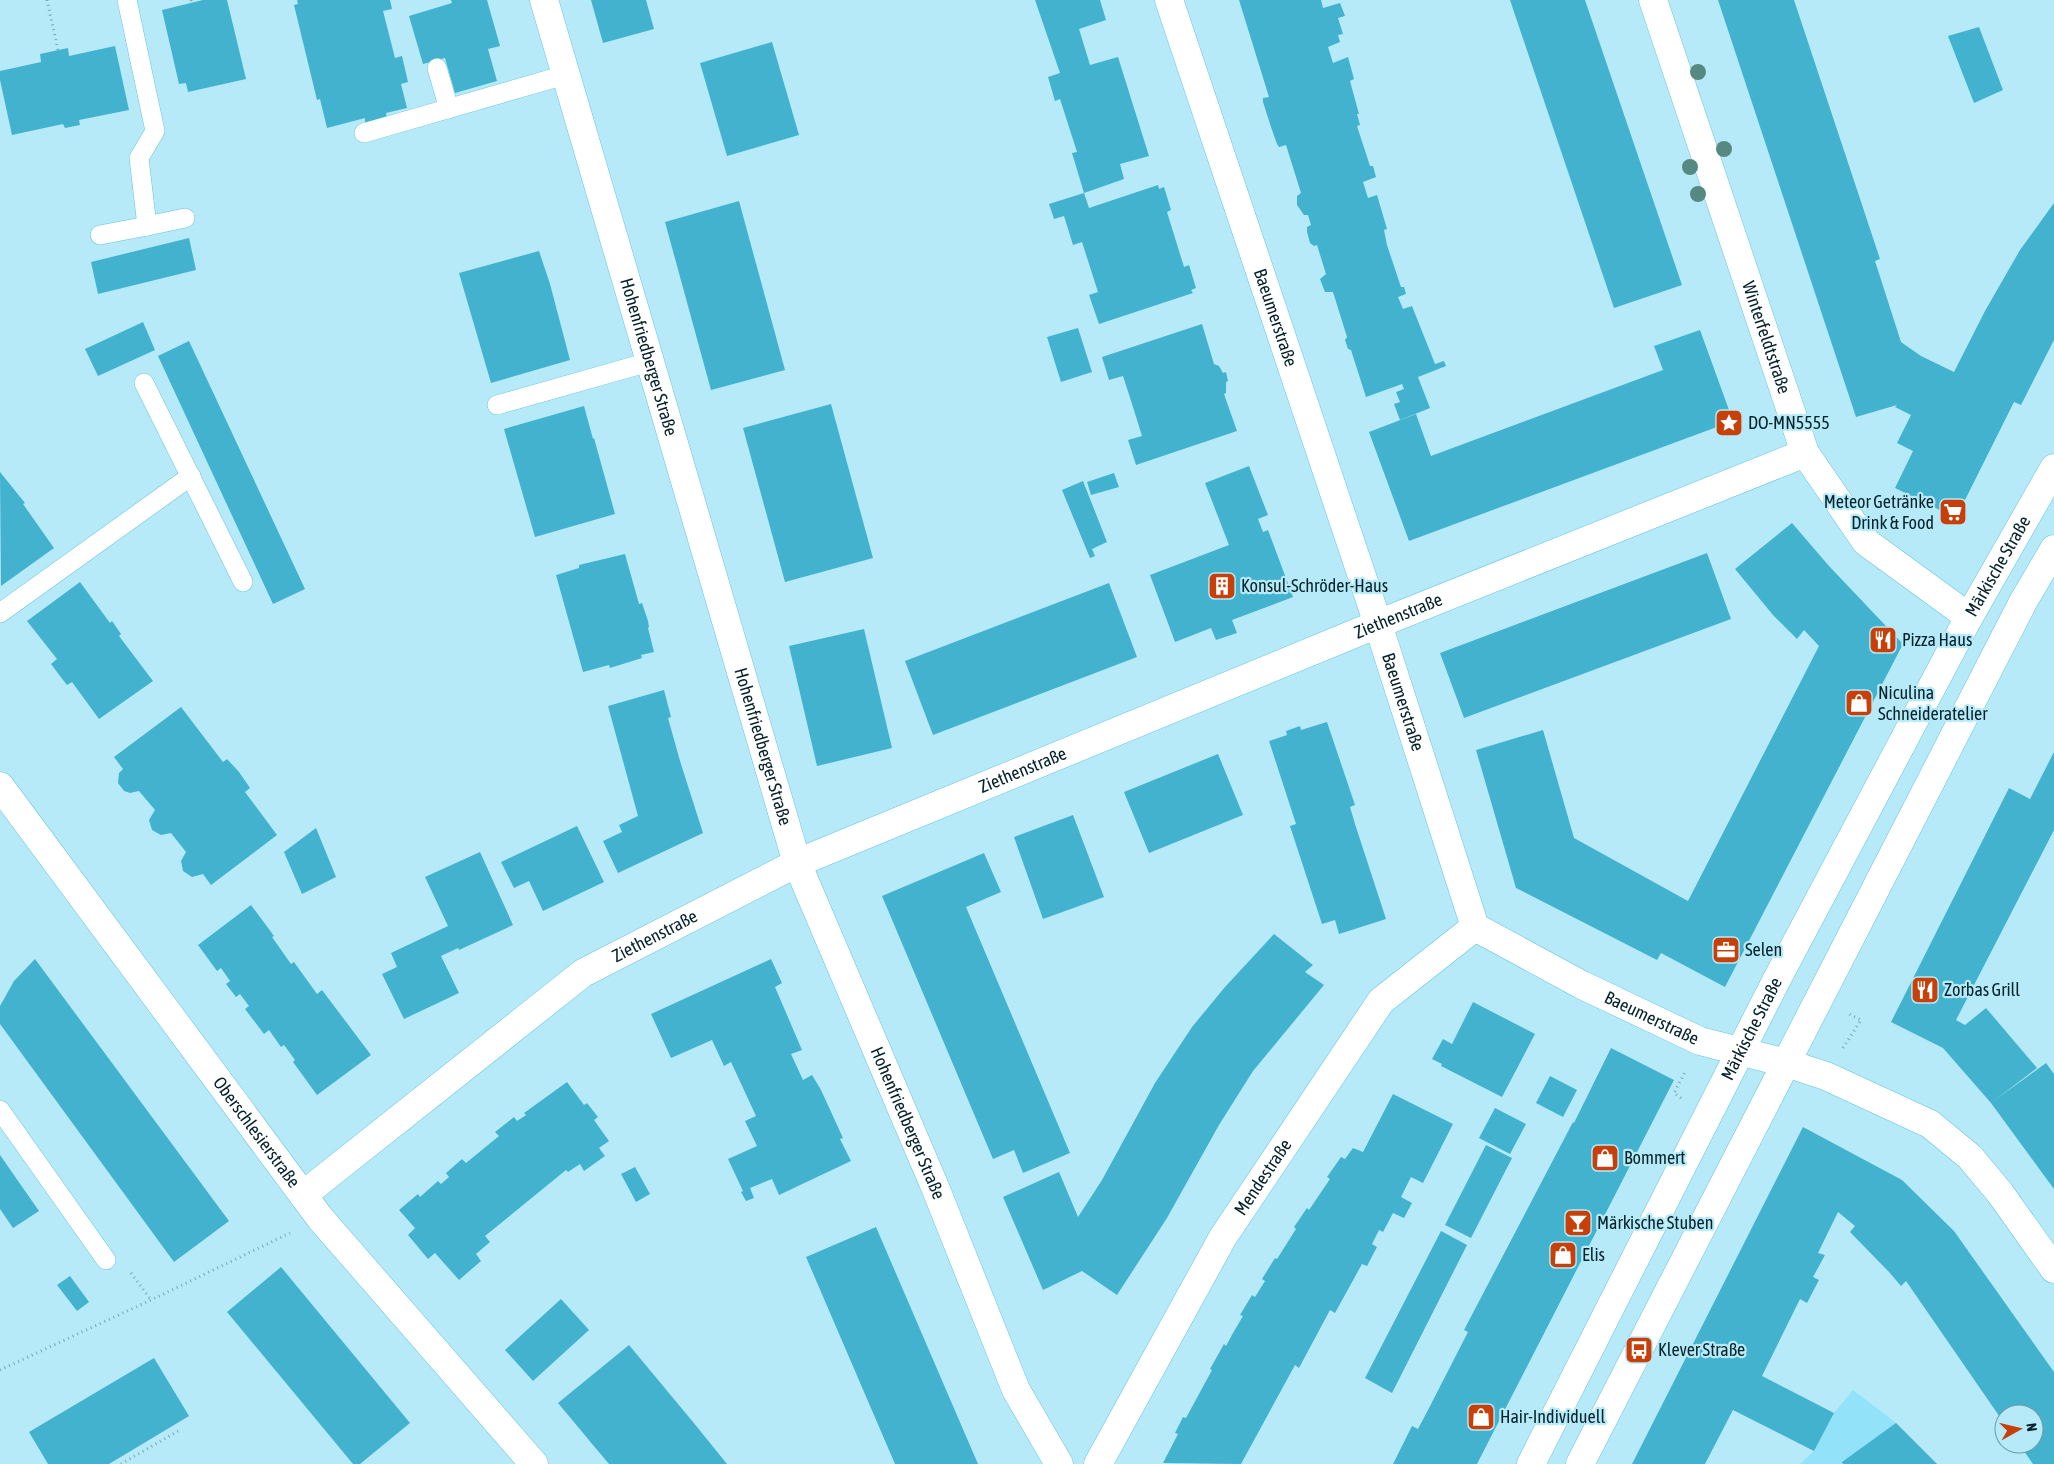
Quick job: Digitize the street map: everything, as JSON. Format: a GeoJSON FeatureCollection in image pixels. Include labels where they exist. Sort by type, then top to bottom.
{"type":"FeatureCollection","features":[{"type":"Feature","properties":{"kind":"street","name":"Hohenfriedberger Straße"},"geometry":{"type":"LineString","coordinates":[[544,0],[797,863],[935,1187],[1016,1390],[1059,1464]]}},
{"type":"Feature","properties":{"kind":"street","name":"Baeumerstraße"},"geometry":{"type":"LineString","coordinates":[[1169,0],[1378,624],[1475,927],[1582,984],[1700,1041],[1740,1051]]}},
{"type":"Feature","properties":{"kind":"street","name":"Winterfeldtstraße"},"geometry":{"type":"LineString","coordinates":[[1653,0],[1805,453],[1866,542],[1969,617]]}},
{"type":"Feature","properties":{"kind":"street","name":"Ziethenstraße"},"geometry":{"type":"LineString","coordinates":[[303,1195],[583,973],[797,863],[1378,624],[1805,453]]}},
{"type":"Feature","properties":{"kind":"street","name":"Märkische Straße"},"geometry":{"type":"LineString","coordinates":[[1531,1464],[1740,1051],[1969,617],[2054,468]]}},
{"type":"Feature","properties":{"kind":"street"},"geometry":{"type":"LineString","coordinates":[[1580,1464],[2023,602],[2054,549]]}},
{"type":"Feature","properties":{"kind":"street","name":"Oberschlesierstraße"},"geometry":{"type":"LineString","coordinates":[[0,786],[320,1218],[534,1464]]}},
{"type":"Feature","properties":{"kind":"street","name":"Mendestraße"},"geometry":{"type":"LineString","coordinates":[[1098,1464],[1223,1236],[1381,1001],[1475,927]]}},
{"type":"Feature","properties":{"kind":"street"},"geometry":{"type":"LineString","coordinates":[[1740,1051],[1826,1076],[1930,1124],[1970,1157],[2000,1193],[2054,1269]]}},
{"type":"Feature","properties":{"kind":"lane"},"geometry":{"type":"LineString","coordinates":[[127,0],[155,131],[139,158],[147,226]]}},
{"type":"Feature","properties":{"kind":"lane"},"geometry":{"type":"LineString","coordinates":[[437,68],[449,109]]}},
{"type":"Feature","properties":{"kind":"lane"},"geometry":{"type":"LineString","coordinates":[[364,133],[565,75]]}},
{"type":"Feature","properties":{"kind":"lane"},"geometry":{"type":"LineString","coordinates":[[100,235],[185,218]]}},
{"type":"Feature","properties":{"kind":"lane"},"geometry":{"type":"LineString","coordinates":[[497,405],[649,362]]}},
{"type":"Feature","properties":{"kind":"lane"},"geometry":{"type":"LineString","coordinates":[[144,383],[244,582]]}},
{"type":"Feature","properties":{"kind":"lane"},"geometry":{"type":"LineString","coordinates":[[0,613],[191,476]]}},
{"type":"Feature","properties":{"kind":"lane"},"geometry":{"type":"LineString","coordinates":[[0,1110],[106,1260]]}},
{"type":"Feature","properties":{"kind":"path"},"geometry":{"type":"LineString","coordinates":[[47,0],[58,50]]}},
{"type":"Feature","properties":{"kind":"path"},"geometry":{"type":"LineString","coordinates":[[0,1370],[151,1300],[320,1218]]}},
{"type":"Feature","properties":{"kind":"path"},"geometry":{"type":"LineString","coordinates":[[121,1464],[178,1431]]}},
{"type":"Feature","properties":{"kind":"shaded area"},"geometry":{"type":"Polygon","coordinates":[[[1853,1390],[1896,1423],[1937,1464],[1800,1464],[1814,1451],[1834,1413],[1853,1390]]]}},
{"type":"Feature","properties":{"kind":"building"},"geometry":{"type":"Polygon","coordinates":[[[203,0],[227,0],[246,79],[188,92],[186,83],[179,84],[162,10],[203,0]]]}},
{"type":"Feature","properties":{"kind":"building"},"geometry":{"type":"Polygon","coordinates":[[[297,0],[390,0],[392,9],[383,11],[395,58],[402,56],[408,82],[401,84],[407,108],[386,113],[387,118],[365,123],[365,118],[327,128],[320,99],[317,100],[294,5],[298,4],[297,0]]]}},
{"type":"Feature","properties":{"kind":"building"},"geometry":{"type":"Polygon","coordinates":[[[451,0],[487,0],[500,46],[488,49],[497,81],[455,93],[445,58],[423,64],[409,16],[452,3],[451,0]]]}},
{"type":"Feature","properties":{"kind":"building"},"geometry":{"type":"Polygon","coordinates":[[[591,0],[646,0],[654,29],[603,43],[591,0]]]}},
{"type":"Feature","properties":{"kind":"building"},"geometry":{"type":"Polygon","coordinates":[[[1035,0],[1100,0],[1106,20],[1079,29],[1090,65],[1118,57],[1149,156],[1120,164],[1124,179],[1084,193],[1072,153],[1077,152],[1060,99],[1055,101],[1048,77],[1060,73],[1035,0]]]}},
{"type":"Feature","properties":{"kind":"building"},"geometry":{"type":"Polygon","coordinates":[[[1239,0],[1321,0],[1323,8],[1340,3],[1345,16],[1338,18],[1343,34],[1338,35],[1340,42],[1328,47],[1333,63],[1348,57],[1354,79],[1350,81],[1359,114],[1357,114],[1360,125],[1357,126],[1370,166],[1373,166],[1376,177],[1363,182],[1368,198],[1377,195],[1387,229],[1384,230],[1387,245],[1401,287],[1404,287],[1406,294],[1398,297],[1403,309],[1412,306],[1435,364],[1444,361],[1446,366],[1418,377],[1430,408],[1400,420],[1394,404],[1400,402],[1396,392],[1404,389],[1402,384],[1366,397],[1351,350],[1348,349],[1345,340],[1347,337],[1333,292],[1325,292],[1320,279],[1326,274],[1317,245],[1314,246],[1310,243],[1307,227],[1311,225],[1308,215],[1304,215],[1297,205],[1297,196],[1301,193],[1286,145],[1279,147],[1277,144],[1263,102],[1263,98],[1269,97],[1239,0]]]}},
{"type":"Feature","properties":{"kind":"building"},"geometry":{"type":"Polygon","coordinates":[[[1510,0],[1585,0],[1682,285],[1614,308],[1510,0]]]}},
{"type":"Feature","properties":{"kind":"building"},"geometry":{"type":"Polygon","coordinates":[[[1718,0],[1794,0],[1880,259],[1875,261],[1901,342],[1921,356],[1954,372],[1985,311],[2020,250],[2054,203],[2054,340],[2021,405],[2014,402],[1956,518],[1895,488],[1913,451],[1897,443],[1911,415],[1895,407],[1897,405],[1856,417],[1718,0]]]}},
{"type":"Feature","properties":{"kind":"building"},"geometry":{"type":"Polygon","coordinates":[[[1979,27],[2003,90],[1974,103],[1948,36],[1979,27]]]}},
{"type":"Feature","properties":{"kind":"building"},"geometry":{"type":"Polygon","coordinates":[[[772,42],[799,135],[727,156],[700,63],[772,42]]]}},
{"type":"Feature","properties":{"kind":"building"},"geometry":{"type":"Polygon","coordinates":[[[115,46],[129,110],[79,120],[80,125],[65,128],[63,124],[12,135],[0,80],[0,71],[41,62],[40,54],[68,48],[69,56],[115,46]]]}},
{"type":"Feature","properties":{"kind":"building"},"geometry":{"type":"Polygon","coordinates":[[[1158,185],[1159,189],[1164,187],[1171,210],[1167,212],[1184,267],[1189,265],[1196,288],[1191,290],[1193,293],[1099,324],[1089,295],[1098,292],[1082,242],[1073,245],[1064,216],[1054,219],[1049,204],[1084,193],[1089,208],[1158,185]]]}},
{"type":"Feature","properties":{"kind":"building"},"geometry":{"type":"Polygon","coordinates":[[[739,201],[785,370],[711,390],[665,222],[739,201]]]}},
{"type":"Feature","properties":{"kind":"building"},"geometry":{"type":"Polygon","coordinates":[[[189,238],[196,270],[98,294],[91,262],[189,238]]]}},
{"type":"Feature","properties":{"kind":"building"},"geometry":{"type":"Polygon","coordinates":[[[539,251],[550,284],[570,360],[491,383],[459,273],[539,251]]]}},
{"type":"Feature","properties":{"kind":"building"},"geometry":{"type":"Polygon","coordinates":[[[143,322],[155,350],[98,376],[85,349],[143,322]]]}},
{"type":"Feature","properties":{"kind":"building"},"geometry":{"type":"Polygon","coordinates":[[[1202,324],[1214,364],[1219,366],[1223,373],[1226,372],[1228,381],[1226,382],[1226,393],[1224,394],[1237,431],[1136,465],[1128,440],[1142,436],[1133,407],[1123,376],[1109,380],[1102,357],[1202,324]]]}},
{"type":"Feature","properties":{"kind":"building"},"geometry":{"type":"Polygon","coordinates":[[[1078,328],[1092,372],[1061,382],[1047,337],[1078,328]]]}},
{"type":"Feature","properties":{"kind":"building"},"geometry":{"type":"Polygon","coordinates":[[[1700,330],[1733,421],[1409,541],[1369,432],[1416,414],[1431,456],[1663,370],[1654,346],[1700,330]]]}},
{"type":"Feature","properties":{"kind":"building"},"geometry":{"type":"Polygon","coordinates":[[[189,341],[305,589],[273,604],[158,356],[189,341]]]}},
{"type":"Feature","properties":{"kind":"building"},"geometry":{"type":"Polygon","coordinates":[[[831,404],[873,558],[785,582],[743,428],[831,404]]]}},
{"type":"Feature","properties":{"kind":"building"},"geometry":{"type":"Polygon","coordinates":[[[584,406],[615,514],[535,537],[504,429],[584,406]]]}},
{"type":"Feature","properties":{"kind":"building","name":"Konsul-Schröder-Haus"},"geometry":{"type":"Polygon","coordinates":[[[1249,466],[1268,515],[1258,519],[1263,532],[1268,530],[1293,597],[1232,620],[1237,633],[1216,640],[1211,628],[1175,642],[1150,575],[1229,545],[1205,483],[1249,466]]]}},
{"type":"Feature","properties":{"kind":"building"},"geometry":{"type":"Polygon","coordinates":[[[0,472],[25,503],[23,504],[54,548],[1,586],[0,472]]]}},
{"type":"Feature","properties":{"kind":"building"},"geometry":{"type":"Polygon","coordinates":[[[1114,473],[1119,487],[1091,495],[1087,482],[1114,473]]]}},
{"type":"Feature","properties":{"kind":"building"},"geometry":{"type":"Polygon","coordinates":[[[1083,481],[1107,542],[1092,549],[1095,556],[1090,558],[1062,490],[1083,481]]]}},
{"type":"Feature","properties":{"kind":"building"},"geometry":{"type":"Polygon","coordinates":[[[1792,523],[1829,566],[1903,644],[1725,987],[1661,953],[1657,960],[1516,888],[1476,750],[1543,730],[1574,838],[1688,901],[1819,646],[1804,630],[1797,639],[1773,615],[1735,569],[1792,523]]]}},
{"type":"Feature","properties":{"kind":"building"},"geometry":{"type":"Polygon","coordinates":[[[1707,553],[1731,619],[1464,718],[1440,653],[1707,553]]]}},
{"type":"Feature","properties":{"kind":"building"},"geometry":{"type":"Polygon","coordinates":[[[625,554],[639,604],[642,603],[648,621],[654,652],[641,655],[642,658],[610,668],[609,665],[583,672],[556,575],[579,568],[579,565],[625,554]]]}},
{"type":"Feature","properties":{"kind":"building"},"geometry":{"type":"Polygon","coordinates":[[[80,582],[110,623],[112,621],[121,634],[119,636],[153,681],[99,719],[72,682],[67,685],[51,664],[57,659],[27,621],[80,582]]]}},
{"type":"Feature","properties":{"kind":"building"},"geometry":{"type":"Polygon","coordinates":[[[1109,583],[1137,657],[933,735],[905,661],[1109,583]]]}},
{"type":"Feature","properties":{"kind":"building"},"geometry":{"type":"Polygon","coordinates":[[[864,629],[892,748],[817,766],[789,646],[864,629]]]}},
{"type":"Feature","properties":{"kind":"building"},"geometry":{"type":"Polygon","coordinates":[[[664,690],[671,717],[668,718],[703,833],[618,873],[603,841],[622,832],[619,825],[638,816],[608,706],[664,690]]]}},
{"type":"Feature","properties":{"kind":"building"},"geometry":{"type":"Polygon","coordinates":[[[181,707],[223,762],[227,759],[239,772],[250,788],[245,792],[277,835],[211,885],[203,874],[192,877],[183,871],[181,861],[186,852],[171,833],[161,835],[152,830],[149,820],[155,810],[139,791],[130,793],[124,791],[118,783],[119,773],[123,769],[114,757],[181,707]]]}},
{"type":"Feature","properties":{"kind":"building"},"geometry":{"type":"Polygon","coordinates":[[[1327,722],[1355,805],[1350,807],[1386,919],[1339,934],[1335,920],[1322,924],[1290,826],[1296,824],[1269,741],[1287,735],[1286,731],[1300,726],[1301,730],[1327,722]]]}},
{"type":"Feature","properties":{"kind":"building"},"geometry":{"type":"Polygon","coordinates":[[[2054,752],[2054,830],[1956,1020],[1965,1025],[1986,1008],[2037,1068],[1995,1100],[2046,1063],[2054,1074],[2054,1189],[1991,1103],[1943,1048],[1891,1022],[2009,788],[2030,799],[2054,752]]]}},
{"type":"Feature","properties":{"kind":"building"},"geometry":{"type":"Polygon","coordinates":[[[1218,754],[1243,815],[1149,853],[1124,792],[1218,754]]]}},
{"type":"Feature","properties":{"kind":"building"},"geometry":{"type":"Polygon","coordinates":[[[1073,815],[1104,897],[1043,919],[1014,837],[1073,815]]]}},
{"type":"Feature","properties":{"kind":"building"},"geometry":{"type":"Polygon","coordinates":[[[577,826],[604,882],[543,911],[529,881],[514,888],[501,862],[577,826]]]}},
{"type":"Feature","properties":{"kind":"building"},"geometry":{"type":"Polygon","coordinates":[[[316,828],[336,877],[302,894],[284,852],[316,828]]]}},
{"type":"Feature","properties":{"kind":"building"},"geometry":{"type":"Polygon","coordinates":[[[480,852],[513,925],[459,950],[458,948],[441,956],[459,993],[404,1019],[382,974],[397,967],[391,953],[448,926],[425,877],[480,852]]]}},
{"type":"Feature","properties":{"kind":"building"},"geometry":{"type":"Polygon","coordinates":[[[984,853],[1001,892],[966,907],[1070,1153],[1023,1173],[1014,1150],[993,1159],[882,896],[984,853]]]}},
{"type":"Feature","properties":{"kind":"building"},"geometry":{"type":"Polygon","coordinates":[[[251,905],[274,936],[272,937],[291,964],[294,962],[317,994],[322,990],[371,1055],[317,1095],[293,1062],[295,1060],[284,1045],[281,1047],[269,1030],[264,1034],[245,1009],[249,1006],[240,994],[236,997],[226,984],[230,981],[221,968],[217,971],[198,945],[251,905]]]}},
{"type":"Feature","properties":{"kind":"building"},"geometry":{"type":"Polygon","coordinates":[[[1274,934],[1313,965],[1305,972],[1324,985],[1253,1071],[1219,1125],[1167,1218],[1117,1295],[1082,1271],[1043,1290],[1003,1197],[1059,1172],[1078,1217],[1102,1180],[1155,1083],[1192,1027],[1225,987],[1274,934]]]}},
{"type":"Feature","properties":{"kind":"building"},"geometry":{"type":"Polygon","coordinates":[[[35,959],[229,1221],[174,1262],[0,1024],[0,1006],[14,981],[35,959]]]}},
{"type":"Feature","properties":{"kind":"building"},"geometry":{"type":"Polygon","coordinates":[[[771,959],[782,983],[775,987],[802,1050],[791,1054],[803,1080],[812,1075],[821,1090],[843,1138],[840,1139],[851,1161],[779,1195],[772,1179],[750,1188],[754,1198],[746,1201],[728,1159],[757,1146],[745,1121],[756,1116],[731,1062],[724,1066],[712,1040],[671,1058],[651,1014],[771,959]]]}},
{"type":"Feature","properties":{"kind":"building"},"geometry":{"type":"Polygon","coordinates":[[[1473,1002],[1535,1034],[1502,1097],[1441,1066],[1442,1064],[1432,1059],[1443,1039],[1452,1044],[1473,1002]]]}},
{"type":"Feature","properties":{"kind":"building"},"geometry":{"type":"Polygon","coordinates":[[[1611,1048],[1674,1080],[1477,1464],[1393,1464],[1412,1426],[1418,1429],[1428,1410],[1468,1332],[1464,1330],[1574,1123],[1611,1048]]]}},
{"type":"Feature","properties":{"kind":"building"},"geometry":{"type":"Polygon","coordinates":[[[1550,1076],[1577,1090],[1563,1117],[1536,1103],[1550,1076]]]}},
{"type":"Feature","properties":{"kind":"building"},"geometry":{"type":"Polygon","coordinates":[[[567,1082],[584,1105],[587,1103],[598,1117],[594,1120],[609,1141],[599,1148],[605,1156],[584,1171],[580,1164],[568,1172],[566,1170],[485,1236],[490,1242],[476,1254],[481,1261],[459,1280],[435,1253],[428,1259],[408,1235],[415,1228],[399,1210],[418,1194],[420,1197],[438,1181],[441,1184],[449,1177],[446,1173],[462,1159],[466,1163],[499,1136],[495,1132],[514,1117],[517,1121],[526,1115],[524,1113],[567,1082]]]}},
{"type":"Feature","properties":{"kind":"building"},"geometry":{"type":"Polygon","coordinates":[[[1393,1094],[1453,1124],[1423,1183],[1411,1177],[1401,1197],[1412,1203],[1404,1218],[1393,1213],[1383,1232],[1379,1230],[1372,1244],[1377,1247],[1367,1266],[1362,1264],[1335,1313],[1330,1310],[1299,1368],[1295,1365],[1241,1464],[1163,1463],[1178,1434],[1175,1433],[1183,1417],[1186,1418],[1212,1370],[1210,1369],[1243,1316],[1240,1315],[1252,1295],[1255,1297],[1265,1281],[1262,1279],[1296,1229],[1294,1227],[1307,1208],[1309,1210],[1330,1179],[1327,1177],[1341,1157],[1345,1159],[1353,1148],[1363,1152],[1393,1094]]]}},
{"type":"Feature","properties":{"kind":"building"},"geometry":{"type":"Polygon","coordinates":[[[1495,1108],[1526,1124],[1510,1154],[1479,1138],[1495,1108]]]}},
{"type":"Feature","properties":{"kind":"building"},"geometry":{"type":"Polygon","coordinates":[[[1803,1127],[1902,1180],[1954,1231],[2054,1372],[2054,1464],[2033,1464],[2026,1454],[2044,1454],[2044,1404],[1994,1404],[1994,1409],[1906,1281],[1901,1286],[1850,1232],[1855,1226],[1838,1212],[1818,1253],[1825,1255],[1813,1277],[1819,1280],[1807,1303],[1800,1299],[1762,1376],[1834,1413],[1814,1451],[1733,1410],[1705,1464],[1632,1464],[1803,1127]]]}},
{"type":"Feature","properties":{"kind":"building"},"geometry":{"type":"Polygon","coordinates":[[[1486,1145],[1512,1158],[1471,1238],[1445,1225],[1486,1145]]]}},
{"type":"Feature","properties":{"kind":"building"},"geometry":{"type":"Polygon","coordinates":[[[0,1155],[39,1211],[13,1228],[0,1209],[0,1155]]]}},
{"type":"Feature","properties":{"kind":"building"},"geometry":{"type":"Polygon","coordinates":[[[635,1167],[650,1194],[636,1202],[621,1174],[635,1167]]]}},
{"type":"Feature","properties":{"kind":"building"},"geometry":{"type":"Polygon","coordinates":[[[876,1227],[978,1464],[895,1464],[806,1257],[876,1227]]]}},
{"type":"Feature","properties":{"kind":"building"},"geometry":{"type":"Polygon","coordinates":[[[1441,1231],[1467,1245],[1392,1393],[1365,1378],[1441,1231]]]}},
{"type":"Feature","properties":{"kind":"building"},"geometry":{"type":"Polygon","coordinates":[[[281,1267],[410,1423],[360,1464],[353,1464],[227,1312],[281,1267]]]}},
{"type":"Feature","properties":{"kind":"building"},"geometry":{"type":"Polygon","coordinates":[[[70,1276],[89,1302],[77,1311],[57,1285],[70,1276]]]}},
{"type":"Feature","properties":{"kind":"building"},"geometry":{"type":"Polygon","coordinates":[[[561,1299],[589,1330],[533,1381],[505,1350],[561,1299]]]}},
{"type":"Feature","properties":{"kind":"building"},"geometry":{"type":"Polygon","coordinates":[[[629,1345],[727,1464],[609,1464],[558,1403],[629,1345]]]}},
{"type":"Feature","properties":{"kind":"building"},"geometry":{"type":"Polygon","coordinates":[[[154,1358],[189,1416],[109,1464],[48,1464],[29,1432],[154,1358]]]}},
{"type":"Feature","properties":{"kind":"building"},"geometry":{"type":"Polygon","coordinates":[[[1896,1423],[1937,1464],[1843,1464],[1842,1462],[1896,1423]]]}},
{"type":"Feature","properties":{"kind":"place","name":"DO-MN5555"},"geometry":{"type":"Point","coordinates":[1729,423]}},
{"type":"Feature","properties":{"kind":"place","name":"Meteor Getränke Drink & Food"},"geometry":{"type":"Point","coordinates":[1953,512]}},
{"type":"Feature","properties":{"kind":"place","name":"Konsul-Schröder-Haus"},"geometry":{"type":"Point","coordinates":[1222,586]}},
{"type":"Feature","properties":{"kind":"place","name":"Pizza Haus"},"geometry":{"type":"Point","coordinates":[1883,640]}},
{"type":"Feature","properties":{"kind":"place","name":"Niculina Schneideratelier"},"geometry":{"type":"Point","coordinates":[1859,703]}},
{"type":"Feature","properties":{"kind":"place","name":"Selen"},"geometry":{"type":"Point","coordinates":[1726,950]}},
{"type":"Feature","properties":{"kind":"place","name":"Zorbas Grill"},"geometry":{"type":"Point","coordinates":[1925,990]}},
{"type":"Feature","properties":{"kind":"place","name":"Bommert"},"geometry":{"type":"Point","coordinates":[1605,1158]}},
{"type":"Feature","properties":{"kind":"place","name":"Märkische Stuben"},"geometry":{"type":"Point","coordinates":[1578,1223]}},
{"type":"Feature","properties":{"kind":"place","name":"Elis"},"geometry":{"type":"Point","coordinates":[1563,1255]}},
{"type":"Feature","properties":{"kind":"place","name":"Klever Straße"},"geometry":{"type":"Point","coordinates":[1639,1350]}},
{"type":"Feature","properties":{"kind":"place","name":"Hair-Individuell"},"geometry":{"type":"Point","coordinates":[1481,1417]}}]}
